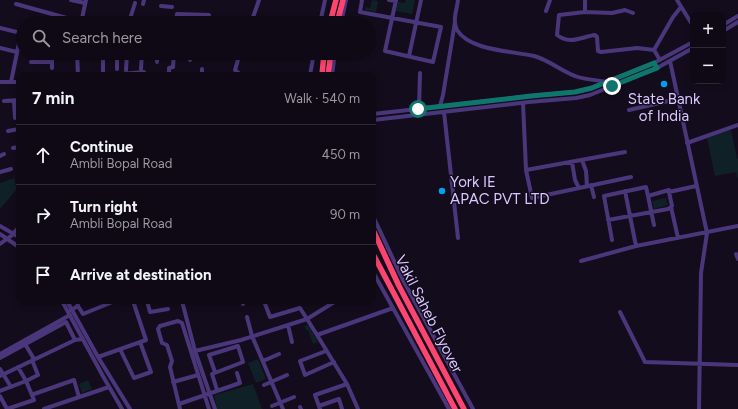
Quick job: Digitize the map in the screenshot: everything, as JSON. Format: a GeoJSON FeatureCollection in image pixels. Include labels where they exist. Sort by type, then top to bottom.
{"type":"FeatureCollection","features":[{"type":"Feature","properties":{"kind":"highway"},"geometry":{"type":"LineString","coordinates":[[332,16],[336,0]]}},
{"type":"Feature","properties":{"kind":"highway"},"geometry":{"type":"LineString","coordinates":[[339,16],[342,0]]}},
{"type":"Feature","properties":{"kind":"highway"},"geometry":{"type":"LineString","coordinates":[[322,72],[323,60]]}},
{"type":"Feature","properties":{"kind":"highway"},"geometry":{"type":"LineString","coordinates":[[328,72],[330,60]]}},
{"type":"Feature","properties":{"kind":"highway","name":"Vakil Saheb Flyover"},"geometry":{"type":"LineString","coordinates":[[376,236],[399,286],[464,409]]}},
{"type":"Feature","properties":{"kind":"highway","name":"Vakil Saheb Flyover"},"geometry":{"type":"LineString","coordinates":[[376,260],[455,409]]}},
{"type":"Feature","properties":{"kind":"street"},"geometry":{"type":"LineString","coordinates":[[71,0],[86,1],[82,16]]}},
{"type":"Feature","properties":{"kind":"street"},"geometry":{"type":"LineString","coordinates":[[253,16],[259,0]]}},
{"type":"Feature","properties":{"kind":"street"},"geometry":{"type":"LineString","coordinates":[[322,16],[325,0]]}},
{"type":"Feature","properties":{"kind":"street"},"geometry":{"type":"LineString","coordinates":[[342,16],[346,0]]}},
{"type":"Feature","properties":{"kind":"street"},"geometry":{"type":"LineString","coordinates":[[362,0],[360,12],[393,17],[440,27],[433,62],[385,51],[393,17],[396,1],[389,0]]}},
{"type":"Feature","properties":{"kind":"street"},"geometry":{"type":"LineString","coordinates":[[409,56],[421,0]]}},
{"type":"Feature","properties":{"kind":"street"},"geometry":{"type":"LineString","coordinates":[[440,106],[458,0]]}},
{"type":"Feature","properties":{"kind":"street"},"geometry":{"type":"LineString","coordinates":[[546,11],[550,0]]}},
{"type":"Feature","properties":{"kind":"street"},"geometry":{"type":"LineString","coordinates":[[585,0],[585,12]]}},
{"type":"Feature","properties":{"kind":"street"},"geometry":{"type":"LineString","coordinates":[[677,0],[690,21]]}},
{"type":"Feature","properties":{"kind":"street"},"geometry":{"type":"LineString","coordinates":[[131,16],[134,2]]}},
{"type":"Feature","properties":{"kind":"street"},"geometry":{"type":"LineString","coordinates":[[16,4],[59,16]]}},
{"type":"Feature","properties":{"kind":"street"},"geometry":{"type":"LineString","coordinates":[[161,6],[172,7]]}},
{"type":"Feature","properties":{"kind":"street"},"geometry":{"type":"LineString","coordinates":[[654,50],[673,17],[681,7]]}},
{"type":"Feature","properties":{"kind":"street"},"geometry":{"type":"LineString","coordinates":[[633,13],[625,10],[612,13],[585,12],[559,15],[557,35],[571,41],[595,35],[597,37],[598,51],[601,52],[637,48],[654,50]]}},
{"type":"Feature","properties":{"kind":"street"},"geometry":{"type":"LineString","coordinates":[[177,16],[177,14],[209,16]]}},
{"type":"Feature","properties":{"kind":"street"},"geometry":{"type":"LineString","coordinates":[[726,23],[738,16]]}},
{"type":"Feature","properties":{"kind":"street"},"geometry":{"type":"LineString","coordinates":[[455,22],[458,30],[465,38],[477,44],[507,52],[533,56],[546,61],[576,77],[609,82]]}},
{"type":"Feature","properties":{"kind":"street"},"geometry":{"type":"LineString","coordinates":[[726,29],[738,22]]}},
{"type":"Feature","properties":{"kind":"street"},"geometry":{"type":"LineString","coordinates":[[0,28],[16,32]]}},
{"type":"Feature","properties":{"kind":"street"},"geometry":{"type":"LineString","coordinates":[[376,120],[576,98],[590,95],[655,65],[660,60],[690,44]]}},
{"type":"Feature","properties":{"kind":"street"},"geometry":{"type":"LineString","coordinates":[[0,48],[16,52]]}},
{"type":"Feature","properties":{"kind":"street"},"geometry":{"type":"LineString","coordinates":[[654,50],[660,60]]}},
{"type":"Feature","properties":{"kind":"street"},"geometry":{"type":"LineString","coordinates":[[376,114],[575,92],[670,61],[690,50]]}},
{"type":"Feature","properties":{"kind":"street"},"geometry":{"type":"LineString","coordinates":[[11,82],[16,57]]}},
{"type":"Feature","properties":{"kind":"street"},"geometry":{"type":"LineString","coordinates":[[78,60],[78,72]]}},
{"type":"Feature","properties":{"kind":"street"},"geometry":{"type":"LineString","coordinates":[[103,60],[103,72]]}},
{"type":"Feature","properties":{"kind":"street"},"geometry":{"type":"LineString","coordinates":[[117,69],[118,60]]}},
{"type":"Feature","properties":{"kind":"street"},"geometry":{"type":"LineString","coordinates":[[127,60],[127,72]]}},
{"type":"Feature","properties":{"kind":"street"},"geometry":{"type":"LineString","coordinates":[[141,69],[142,60]]}},
{"type":"Feature","properties":{"kind":"street"},"geometry":{"type":"LineString","coordinates":[[169,72],[169,68],[174,67],[174,60]]}},
{"type":"Feature","properties":{"kind":"street"},"geometry":{"type":"LineString","coordinates":[[235,72],[238,60]]}},
{"type":"Feature","properties":{"kind":"street"},"geometry":{"type":"LineString","coordinates":[[311,72],[313,60]]}},
{"type":"Feature","properties":{"kind":"street"},"geometry":{"type":"LineString","coordinates":[[332,72],[334,60]]}},
{"type":"Feature","properties":{"kind":"street"},"geometry":{"type":"LineString","coordinates":[[670,61],[686,143],[707,233],[701,273],[699,409]]}},
{"type":"Feature","properties":{"kind":"street"},"geometry":{"type":"LineString","coordinates":[[31,62],[52,62],[52,68]]}},
{"type":"Feature","properties":{"kind":"street"},"geometry":{"type":"LineString","coordinates":[[418,109],[420,73]]}},
{"type":"Feature","properties":{"kind":"street"},"geometry":{"type":"LineString","coordinates":[[0,82],[16,82]]}},
{"type":"Feature","properties":{"kind":"street"},"geometry":{"type":"LineString","coordinates":[[629,110],[677,99]]}},
{"type":"Feature","properties":{"kind":"street"},"geometry":{"type":"LineString","coordinates":[[4,101],[14,101],[15,118]]}},
{"type":"Feature","properties":{"kind":"street"},"geometry":{"type":"LineString","coordinates":[[523,103],[526,170],[532,198],[631,177]]}},
{"type":"Feature","properties":{"kind":"street"},"geometry":{"type":"LineString","coordinates":[[444,112],[458,238]]}},
{"type":"Feature","properties":{"kind":"street"},"geometry":{"type":"LineString","coordinates":[[686,143],[738,125]]}},
{"type":"Feature","properties":{"kind":"street"},"geometry":{"type":"LineString","coordinates":[[8,131],[16,130]]}},
{"type":"Feature","properties":{"kind":"street"},"geometry":{"type":"LineString","coordinates":[[526,170],[625,152]]}},
{"type":"Feature","properties":{"kind":"street"},"geometry":{"type":"LineString","coordinates":[[582,160],[589,186],[594,197]]}},
{"type":"Feature","properties":{"kind":"street"},"geometry":{"type":"LineString","coordinates":[[572,162],[574,175],[579,188]]}},
{"type":"Feature","properties":{"kind":"street"},"geometry":{"type":"LineString","coordinates":[[0,172],[11,169]]}},
{"type":"Feature","properties":{"kind":"street"},"geometry":{"type":"LineString","coordinates":[[648,196],[669,190],[669,192],[696,186]]}},
{"type":"Feature","properties":{"kind":"street"},"geometry":{"type":"LineString","coordinates":[[612,240],[604,196],[646,187],[654,225]]}},
{"type":"Feature","properties":{"kind":"street"},"geometry":{"type":"LineString","coordinates":[[625,191],[636,246]]}},
{"type":"Feature","properties":{"kind":"street"},"geometry":{"type":"LineString","coordinates":[[669,192],[678,238]]}},
{"type":"Feature","properties":{"kind":"street"},"geometry":{"type":"LineString","coordinates":[[608,220],[671,207]]}},
{"type":"Feature","properties":{"kind":"street"},"geometry":{"type":"LineString","coordinates":[[376,223],[402,278],[473,409]]}},
{"type":"Feature","properties":{"kind":"street"},"geometry":{"type":"LineString","coordinates":[[0,226],[14,233]]}},
{"type":"Feature","properties":{"kind":"street"},"geometry":{"type":"LineString","coordinates":[[581,260],[636,246],[738,226]]}},
{"type":"Feature","properties":{"kind":"street"},"geometry":{"type":"LineString","coordinates":[[0,244],[8,239],[16,231]]}},
{"type":"Feature","properties":{"kind":"street"},"geometry":{"type":"LineString","coordinates":[[0,234],[16,245]]}},
{"type":"Feature","properties":{"kind":"street"},"geometry":{"type":"LineString","coordinates":[[376,239],[382,236]]}},
{"type":"Feature","properties":{"kind":"street"},"geometry":{"type":"LineString","coordinates":[[376,282],[448,409]]}},
{"type":"Feature","properties":{"kind":"street"},"geometry":{"type":"LineString","coordinates":[[64,304],[122,409]]}},
{"type":"Feature","properties":{"kind":"street"},"geometry":{"type":"LineString","coordinates":[[68,304],[98,357],[130,409]]}},
{"type":"Feature","properties":{"kind":"street"},"geometry":{"type":"LineString","coordinates":[[71,310],[77,304]]}},
{"type":"Feature","properties":{"kind":"street"},"geometry":{"type":"LineString","coordinates":[[78,304],[83,314],[108,304]]}},
{"type":"Feature","properties":{"kind":"street"},"geometry":{"type":"LineString","coordinates":[[98,357],[146,340],[134,304]]}},
{"type":"Feature","properties":{"kind":"street"},"geometry":{"type":"LineString","coordinates":[[148,304],[150,312],[168,309]]}},
{"type":"Feature","properties":{"kind":"street"},"geometry":{"type":"LineString","coordinates":[[183,304],[195,351],[215,409]]}},
{"type":"Feature","properties":{"kind":"street"},"geometry":{"type":"LineString","coordinates":[[265,304],[270,316],[300,308],[326,352],[348,384],[358,409]]}},
{"type":"Feature","properties":{"kind":"street"},"geometry":{"type":"LineString","coordinates":[[195,351],[252,336],[307,319],[331,304]]}},
{"type":"Feature","properties":{"kind":"street"},"geometry":{"type":"LineString","coordinates":[[317,335],[392,308]]}},
{"type":"Feature","properties":{"kind":"street"},"geometry":{"type":"LineString","coordinates":[[620,312],[645,362],[700,363],[738,366]]}},
{"type":"Feature","properties":{"kind":"street"},"geometry":{"type":"LineString","coordinates":[[0,354],[70,316]]}},
{"type":"Feature","properties":{"kind":"street"},"geometry":{"type":"LineString","coordinates":[[247,317],[252,336],[283,409]]}},
{"type":"Feature","properties":{"kind":"street"},"geometry":{"type":"LineString","coordinates":[[180,409],[170,367],[172,361],[167,345],[162,343],[158,329],[160,326],[180,321],[209,409]]}},
{"type":"Feature","properties":{"kind":"street"},"geometry":{"type":"LineString","coordinates":[[0,358],[66,322],[75,340]]}},
{"type":"Feature","properties":{"kind":"street"},"geometry":{"type":"LineString","coordinates":[[288,325],[292,342]]}},
{"type":"Feature","properties":{"kind":"street"},"geometry":{"type":"LineString","coordinates":[[1,375],[75,340],[82,339]]}},
{"type":"Feature","properties":{"kind":"street"},"geometry":{"type":"LineString","coordinates":[[120,349],[134,378],[151,372],[140,342]]}},
{"type":"Feature","properties":{"kind":"street"},"geometry":{"type":"LineString","coordinates":[[0,391],[38,375],[25,344]]}},
{"type":"Feature","properties":{"kind":"street"},"geometry":{"type":"LineString","coordinates":[[215,372],[209,355],[238,346],[243,362],[212,374],[217,390]]}},
{"type":"Feature","properties":{"kind":"street"},"geometry":{"type":"LineString","coordinates":[[326,352],[300,361],[305,375],[334,362]]}},
{"type":"Feature","properties":{"kind":"street"},"geometry":{"type":"LineString","coordinates":[[263,361],[279,354]]}},
{"type":"Feature","properties":{"kind":"street"},"geometry":{"type":"LineString","coordinates":[[0,396],[7,409],[34,400],[18,367]]}},
{"type":"Feature","properties":{"kind":"street"},"geometry":{"type":"LineString","coordinates":[[0,369],[1,375],[11,387]]}},
{"type":"Feature","properties":{"kind":"street"},"geometry":{"type":"LineString","coordinates":[[179,404],[240,383],[237,373]]}},
{"type":"Feature","properties":{"kind":"street"},"geometry":{"type":"LineString","coordinates":[[173,382],[198,375]]}},
{"type":"Feature","properties":{"kind":"street"},"geometry":{"type":"LineString","coordinates":[[264,385],[287,375]]}},
{"type":"Feature","properties":{"kind":"street"},"geometry":{"type":"LineString","coordinates":[[34,394],[74,380],[80,397]]}},
{"type":"Feature","properties":{"kind":"street"},"geometry":{"type":"LineString","coordinates":[[342,409],[339,399],[320,408],[315,395],[348,384]]}},
{"type":"Feature","properties":{"kind":"street"},"geometry":{"type":"LineString","coordinates":[[44,409],[109,387]]}},
{"type":"Feature","properties":{"kind":"street"},"geometry":{"type":"LineString","coordinates":[[272,406],[294,396]]}},
{"type":"Feature","properties":{"kind":"shaded area"},"geometry":{"type":"Polygon","coordinates":[[[372,0],[378,1],[376,12],[365,10],[365,7],[370,8],[372,0]]]}},
{"type":"Feature","properties":{"kind":"shaded area"},"geometry":{"type":"Polygon","coordinates":[[[406,0],[415,0],[412,14],[396,11],[398,2],[405,3],[406,0]]]}},
{"type":"Feature","properties":{"kind":"shaded area"},"geometry":{"type":"Polygon","coordinates":[[[731,130],[738,159],[738,179],[736,172],[715,176],[707,138],[731,130]]]}},
{"type":"Feature","properties":{"kind":"shaded area"},"geometry":{"type":"Polygon","coordinates":[[[14,178],[16,190],[0,209],[0,183],[14,178]]]}},
{"type":"Feature","properties":{"kind":"shaded area"},"geometry":{"type":"Polygon","coordinates":[[[666,198],[668,205],[654,209],[652,201],[666,198]]]}},
{"type":"Feature","properties":{"kind":"shaded area"},"geometry":{"type":"Polygon","coordinates":[[[308,325],[318,342],[313,344],[308,330],[306,330],[304,326],[308,325]]]}},
{"type":"Feature","properties":{"kind":"shaded area"},"geometry":{"type":"Polygon","coordinates":[[[258,359],[266,379],[256,383],[248,363],[258,359]]]}},
{"type":"Feature","properties":{"kind":"shaded area"},"geometry":{"type":"Polygon","coordinates":[[[88,380],[92,389],[82,393],[79,384],[88,380]]]}},
{"type":"Feature","properties":{"kind":"shaded area"},"geometry":{"type":"Polygon","coordinates":[[[253,384],[262,409],[217,409],[214,395],[253,384]]]}},
{"type":"Feature","properties":{"kind":"place","name":"State Bank of India"},"geometry":{"type":"Point","coordinates":[664,84]}},
{"type":"Feature","properties":{"kind":"place","name":"York IE APAC PVT LTD"},"geometry":{"type":"Point","coordinates":[442,191]}},
{"type":"Feature","properties":{"kind":"route"},"geometry":{"type":"LineString","coordinates":[[418,109],[575,92],[592,88],[654,63],[657,68],[612,86]]}}]}
